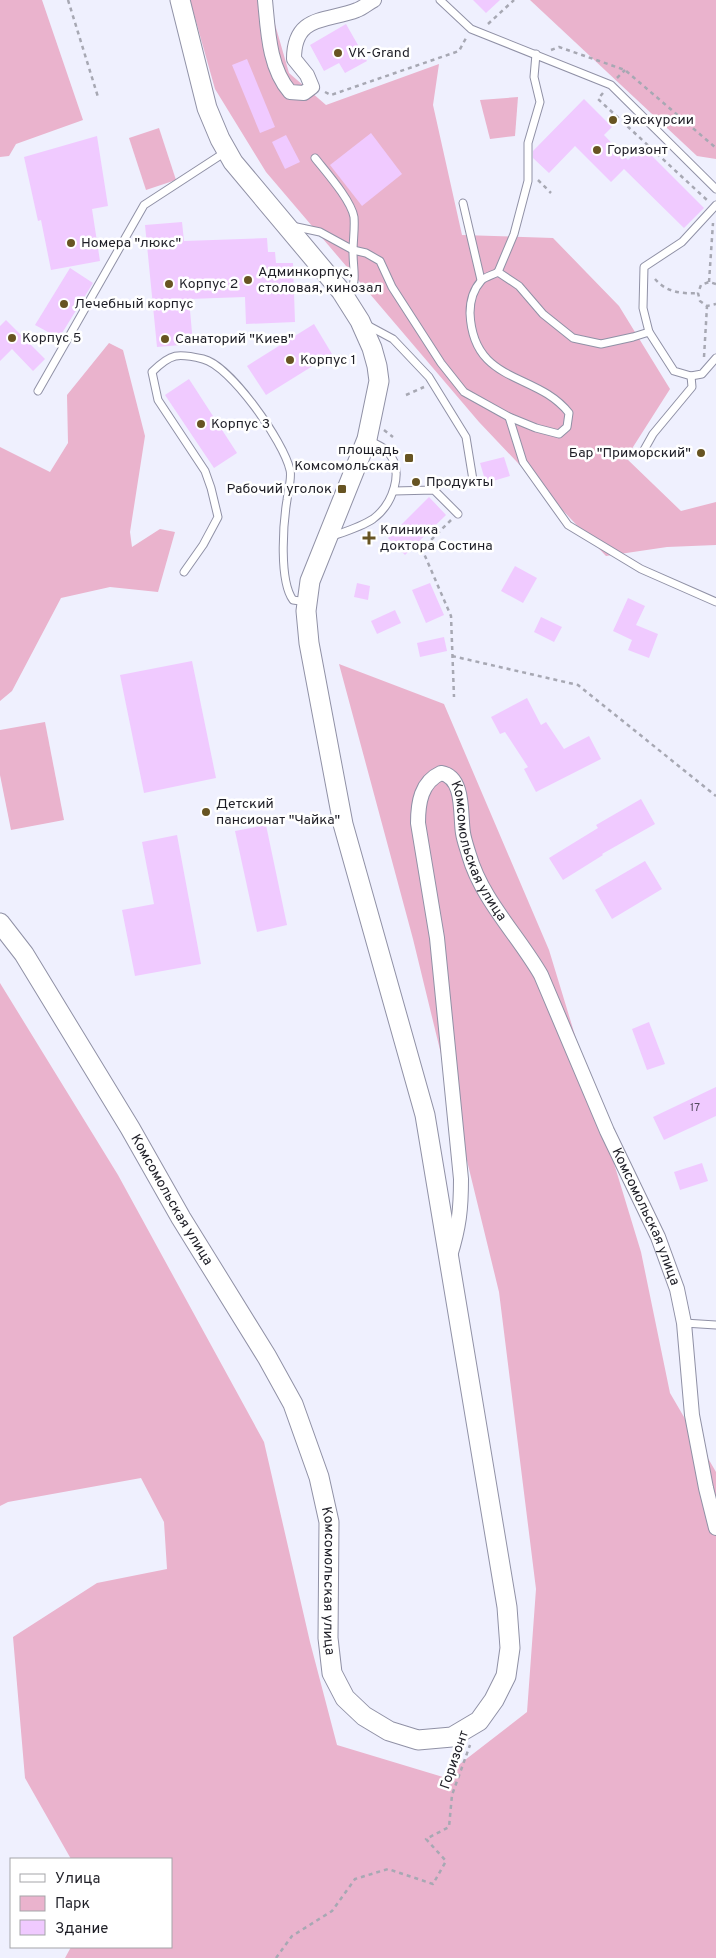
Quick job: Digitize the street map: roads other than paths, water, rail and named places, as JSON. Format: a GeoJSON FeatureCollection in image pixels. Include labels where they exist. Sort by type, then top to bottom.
{"type":"FeatureCollection","features":[{"type":"Feature","properties":{"kind":"main road"},"geometry":{"type":"LineString","coordinates":[[180,0],[207,108],[227,150],[244,176],[287,225],[347,300],[360,321],[372,348],[379,381],[367,439]]}},
{"type":"Feature","properties":{"kind":"main road","name":"Комсомольская улица"},"geometry":{"type":"LineString","coordinates":[[0,923],[24,954],[125,1120],[181,1218],[267,1357],[293,1404],[318,1477],[328,1522],[329,1647],[332,1672],[345,1698],[364,1716],[389,1731],[418,1740],[452,1737],[479,1721],[494,1700],[506,1676],[510,1648],[507,1607],[425,1115],[343,824],[309,643],[306,611],[310,581],[367,439]]}},
{"type":"Feature","properties":{"kind":"street"},"geometry":{"type":"LineString","coordinates":[[265,0],[274,66],[282,84],[290,92],[304,93],[312,87],[308,74],[294,59],[294,46],[302,31],[313,22],[357,10],[374,0]]}},
{"type":"Feature","properties":{"kind":"street","name":"Комсомольская улица"},"geometry":{"type":"LineString","coordinates":[[449,1258],[457,1234],[461,1212],[462,1179],[437,938],[418,823],[418,807],[423,792],[429,782],[441,773],[451,778],[458,789],[463,834],[472,866],[493,904],[528,952],[542,975],[607,1131],[658,1237],[677,1289],[684,1323],[692,1415],[716,1528]]}},
{"type":"Feature","properties":{"kind":"lane"},"geometry":{"type":"LineString","coordinates":[[440,0],[471,29],[611,85],[716,189]]}},
{"type":"Feature","properties":{"kind":"lane"},"geometry":{"type":"LineString","coordinates":[[287,225],[320,232],[353,250],[366,253],[380,261],[392,287],[440,363],[464,392],[509,417],[536,428],[559,434],[567,427],[569,413],[560,402],[503,373],[482,355],[471,326],[470,301],[481,280],[498,272],[514,234],[528,181],[528,143],[540,102],[534,77],[536,54]]}},
{"type":"Feature","properties":{"kind":"lane"},"geometry":{"type":"LineString","coordinates":[[38,391],[144,205],[227,150]]}},
{"type":"Feature","properties":{"kind":"lane"},"geometry":{"type":"LineString","coordinates":[[315,158],[340,190],[354,215],[355,286],[347,300]]}},
{"type":"Feature","properties":{"kind":"lane"},"geometry":{"type":"LineString","coordinates":[[463,203],[481,280]]}},
{"type":"Feature","properties":{"kind":"lane"},"geometry":{"type":"LineString","coordinates":[[715,206],[682,242],[644,267],[643,308],[649,332],[674,371],[691,376],[702,374],[716,358]]}},
{"type":"Feature","properties":{"kind":"lane"},"geometry":{"type":"LineString","coordinates":[[498,272],[519,286],[543,314],[573,338],[601,344],[649,332]]}},
{"type":"Feature","properties":{"kind":"lane"},"geometry":{"type":"LineString","coordinates":[[360,321],[393,339],[429,377],[466,437],[473,480]]}},
{"type":"Feature","properties":{"kind":"lane"},"geometry":{"type":"LineString","coordinates":[[184,572],[203,545],[218,517],[205,471],[158,400],[155,390],[152,372],[163,361],[181,354],[211,361],[232,379],[276,438],[290,470],[285,515],[284,562],[288,594],[293,600],[308,602]]}},
{"type":"Feature","properties":{"kind":"lane"},"geometry":{"type":"LineString","coordinates":[[644,450],[653,434],[692,387],[691,376]]}},
{"type":"Feature","properties":{"kind":"lane"},"geometry":{"type":"LineString","coordinates":[[509,417],[523,462],[568,525],[640,569],[716,602]]}},
{"type":"Feature","properties":{"kind":"lane"},"geometry":{"type":"LineString","coordinates":[[328,538],[373,519],[385,507],[394,491],[397,476],[394,464],[387,452],[367,439]]}},
{"type":"Feature","properties":{"kind":"lane"},"geometry":{"type":"LineString","coordinates":[[394,491],[434,490],[458,514]]}},
{"type":"Feature","properties":{"kind":"lane"},"geometry":{"type":"LineString","coordinates":[[684,1323],[716,1325]]}},
{"type":"Feature","properties":{"kind":"place","name":"VK-Grand"},"geometry":{"type":"Point","coordinates":[338,53]}},
{"type":"Feature","properties":{"kind":"place","name":"Экскурсии"},"geometry":{"type":"Point","coordinates":[613,120]}},
{"type":"Feature","properties":{"kind":"place","name":"Горизонт"},"geometry":{"type":"Point","coordinates":[597,150]}},
{"type":"Feature","properties":{"kind":"place","name":"Номера \"люкс\""},"geometry":{"type":"Point","coordinates":[71,243]}},
{"type":"Feature","properties":{"kind":"place","name":"Админкорпус, столовая, кинозал"},"geometry":{"type":"Point","coordinates":[248,280]}},
{"type":"Feature","properties":{"kind":"place","name":"Корпус 2"},"geometry":{"type":"Point","coordinates":[169,284]}},
{"type":"Feature","properties":{"kind":"place","name":"Лечебный корпус"},"geometry":{"type":"Point","coordinates":[64,304]}},
{"type":"Feature","properties":{"kind":"place","name":"Корпус 5"},"geometry":{"type":"Point","coordinates":[12,338]}},
{"type":"Feature","properties":{"kind":"place","name":"Санаторий \"Киев\""},"geometry":{"type":"Point","coordinates":[165,339]}},
{"type":"Feature","properties":{"kind":"place","name":"Корпус 1"},"geometry":{"type":"Point","coordinates":[290,360]}},
{"type":"Feature","properties":{"kind":"place","name":"Корпус 3"},"geometry":{"type":"Point","coordinates":[201,424]}},
{"type":"Feature","properties":{"kind":"place","name":"Бар \"Приморский\""},"geometry":{"type":"Point","coordinates":[701,453]}},
{"type":"Feature","properties":{"kind":"place","name":"площадь Комсомольская"},"geometry":{"type":"Point","coordinates":[409,458]}},
{"type":"Feature","properties":{"kind":"place","name":"Продукты"},"geometry":{"type":"Point","coordinates":[416,482]}},
{"type":"Feature","properties":{"kind":"place","name":"Рабочий уголок"},"geometry":{"type":"Point","coordinates":[342,489]}},
{"type":"Feature","properties":{"kind":"place","name":"Клиника доктора Состина"},"geometry":{"type":"Point","coordinates":[369,538]}},
{"type":"Feature","properties":{"kind":"place","name":"Детский пансионат \"Чайка\""},"geometry":{"type":"Point","coordinates":[206,812]}}]}
